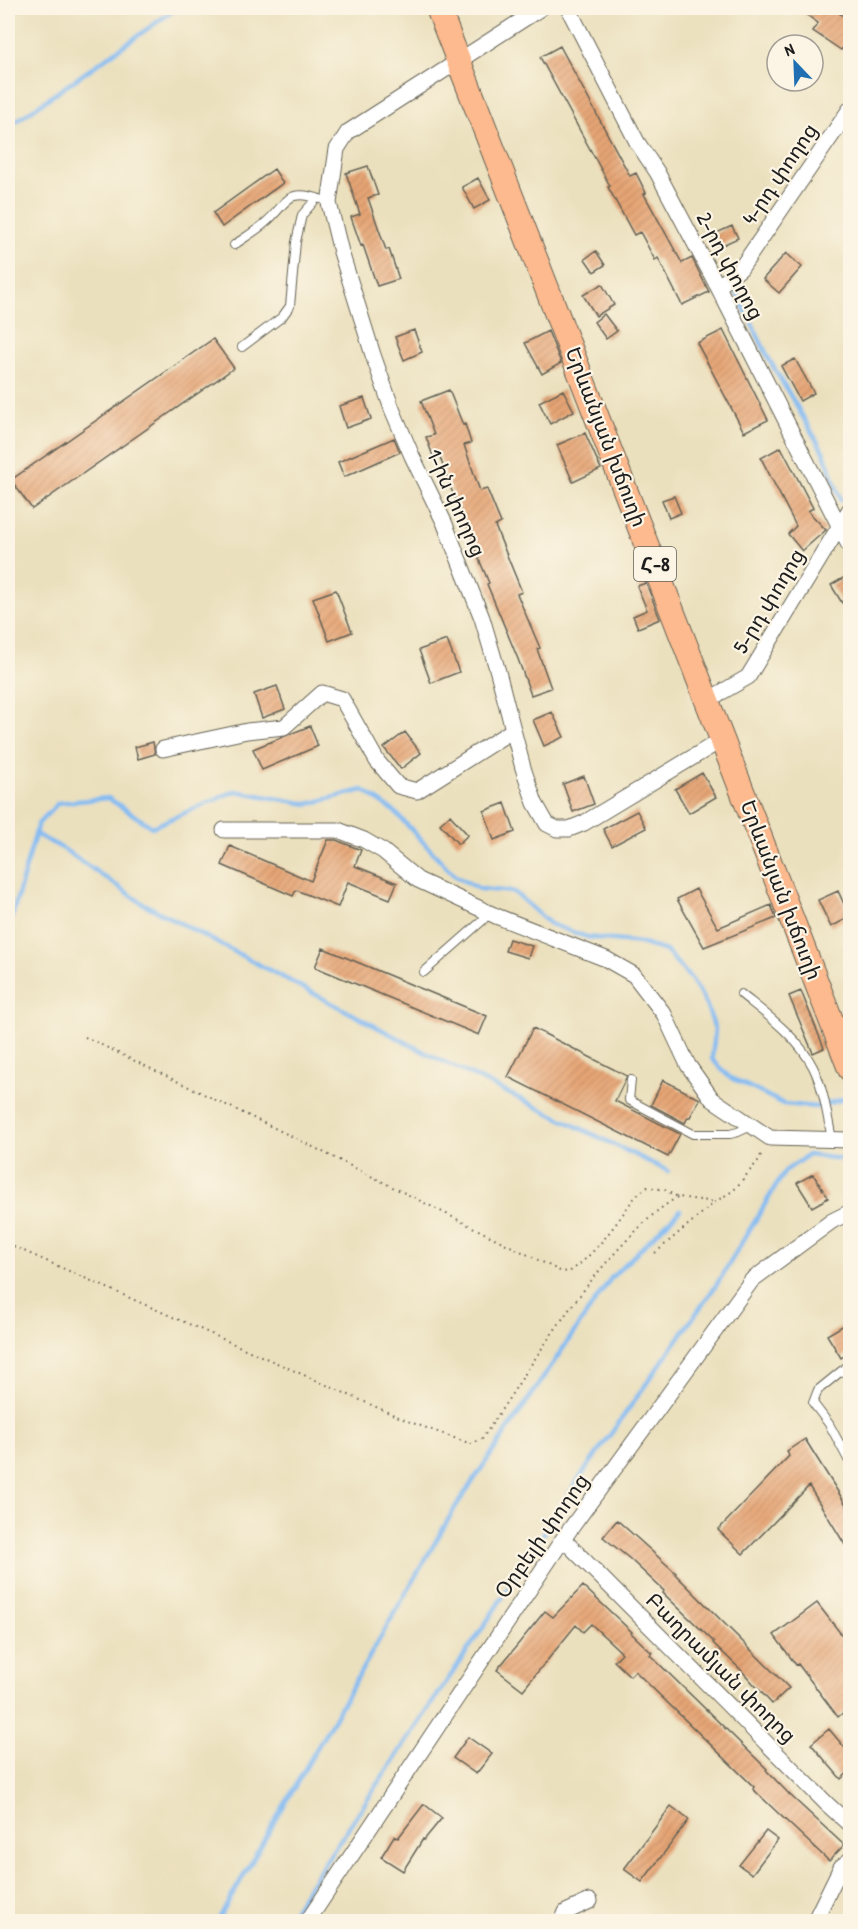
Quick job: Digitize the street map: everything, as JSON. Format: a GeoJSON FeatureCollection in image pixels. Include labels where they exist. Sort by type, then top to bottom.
{"type":"FeatureCollection","features":[{"type":"Feature","properties":{"kind":"main road","name":"Երևանյան խճուղի"},"geometry":{"type":"LineString","coordinates":[[438,8],[849,1062]]}},
{"type":"Feature","properties":{"kind":"street"},"geometry":{"type":"LineString","coordinates":[[459,60],[541,8]]}},
{"type":"Feature","properties":{"kind":"street","name":"2-րդ փողոց"},"geometry":{"type":"LineString","coordinates":[[568,8],[637,142],[657,172],[718,287],[850,547]]}},
{"type":"Feature","properties":{"kind":"street","name":"1-ին փողոց"},"geometry":{"type":"LineString","coordinates":[[459,60],[348,132],[337,149],[323,201],[392,409],[444,522],[482,618],[523,768],[536,803],[547,824],[556,829],[569,829],[584,823],[723,739]]}},
{"type":"Feature","properties":{"kind":"street","name":"4-րդ փողոց"},"geometry":{"type":"LineString","coordinates":[[718,287],[741,268],[850,109]]}},
{"type":"Feature","properties":{"kind":"street","name":"5-րդ փողոց"},"geometry":{"type":"LineString","coordinates":[[708,700],[748,676],[850,509]]}},
{"type":"Feature","properties":{"kind":"street"},"geometry":{"type":"LineString","coordinates":[[163,749],[247,731],[284,727],[322,693],[342,699],[377,760],[398,786],[417,791],[513,730]]}},
{"type":"Feature","properties":{"kind":"street"},"geometry":{"type":"LineString","coordinates":[[224,830],[338,830],[364,840],[383,851],[418,880],[489,913],[606,958],[634,975],[664,1014],[688,1065],[712,1099],[770,1138],[850,1140]]}},
{"type":"Feature","properties":{"kind":"street","name":"Օրբելի փողոց"},"geometry":{"type":"LineString","coordinates":[[307,1922],[563,1539],[752,1280],[832,1221],[850,1212]]}},
{"type":"Feature","properties":{"kind":"street","name":"Բաղրամյան փողոց"},"geometry":{"type":"LineString","coordinates":[[563,1539],[850,1825]]}},
{"type":"Feature","properties":{"kind":"street"},"geometry":{"type":"LineString","coordinates":[[814,1922],[841,1867],[850,1860]]}},
{"type":"Feature","properties":{"kind":"street"},"geometry":{"type":"LineString","coordinates":[[562,1922],[566,1912],[590,1901]]}},
{"type":"Feature","properties":{"kind":"lane"},"geometry":{"type":"LineString","coordinates":[[234,245],[266,223],[289,197],[302,195],[323,201]]}},
{"type":"Feature","properties":{"kind":"lane"},"geometry":{"type":"LineString","coordinates":[[242,347],[282,317],[290,306],[296,242],[302,215],[323,201]]}},
{"type":"Feature","properties":{"kind":"lane"},"geometry":{"type":"LineString","coordinates":[[424,972],[489,913]]}},
{"type":"Feature","properties":{"kind":"lane"},"geometry":{"type":"LineString","coordinates":[[741,994],[778,1024],[801,1047],[813,1067],[821,1090],[832,1139]]}},
{"type":"Feature","properties":{"kind":"lane"},"geometry":{"type":"LineString","coordinates":[[632,1080],[629,1100],[693,1134],[730,1134],[752,1125]]}},
{"type":"Feature","properties":{"kind":"lane"},"geometry":{"type":"LineString","coordinates":[[850,1364],[818,1390],[813,1403],[829,1424],[850,1462]]}},
{"type":"Feature","properties":{"kind":"path"},"geometry":{"type":"LineString","coordinates":[[85,1037],[296,1138],[560,1271],[569,1272],[581,1264],[615,1225],[638,1192],[648,1187],[664,1190],[678,1197],[715,1202]]}},
{"type":"Feature","properties":{"kind":"path"},"geometry":{"type":"LineString","coordinates":[[655,1253],[715,1202],[734,1190],[758,1161],[770,1138]]}},
{"type":"Feature","properties":{"kind":"path"},"geometry":{"type":"LineString","coordinates":[[8,1244],[410,1422],[471,1444],[482,1439],[565,1317],[610,1257],[660,1207],[678,1197]]}},
{"type":"Feature","properties":{"kind":"building"},"geometry":{"type":"Polygon","coordinates":[[[797,8],[832,8],[850,21],[850,49],[845,45],[841,50],[825,39],[825,33],[813,31],[818,23],[797,8]]]}},
{"type":"Feature","properties":{"kind":"building"},"geometry":{"type":"Polygon","coordinates":[[[560,46],[630,176],[636,173],[646,193],[644,194],[682,263],[692,258],[709,292],[682,305],[658,258],[655,260],[640,232],[634,235],[540,57],[560,46]]]}},
{"type":"Feature","properties":{"kind":"building"},"geometry":{"type":"Polygon","coordinates":[[[368,166],[378,195],[368,198],[399,279],[377,286],[351,217],[360,214],[346,173],[368,166]]]}},
{"type":"Feature","properties":{"kind":"building"},"geometry":{"type":"Polygon","coordinates":[[[274,169],[283,183],[222,227],[213,213],[274,169]]]}},
{"type":"Feature","properties":{"kind":"building"},"geometry":{"type":"Polygon","coordinates":[[[478,178],[490,200],[474,209],[462,187],[478,178]]]}},
{"type":"Feature","properties":{"kind":"building"},"geometry":{"type":"Polygon","coordinates":[[[732,226],[738,238],[718,247],[712,235],[732,226]]]}},
{"type":"Feature","properties":{"kind":"building"},"geometry":{"type":"Polygon","coordinates":[[[596,251],[605,265],[594,272],[585,259],[596,251]]]}},
{"type":"Feature","properties":{"kind":"building"},"geometry":{"type":"Polygon","coordinates":[[[786,253],[802,267],[779,293],[763,279],[786,253]]]}},
{"type":"Feature","properties":{"kind":"building"},"geometry":{"type":"Polygon","coordinates":[[[602,284],[614,305],[596,316],[583,295],[602,284]]]}},
{"type":"Feature","properties":{"kind":"building"},"geometry":{"type":"Polygon","coordinates":[[[604,314],[617,331],[606,339],[594,322],[604,314]]]}},
{"type":"Feature","properties":{"kind":"building"},"geometry":{"type":"Polygon","coordinates":[[[414,330],[422,352],[404,360],[395,337],[414,330]]]}},
{"type":"Feature","properties":{"kind":"building"},"geometry":{"type":"Polygon","coordinates":[[[723,330],[768,420],[744,432],[697,343],[723,330]]]}},
{"type":"Feature","properties":{"kind":"building"},"geometry":{"type":"Polygon","coordinates":[[[548,331],[561,363],[542,374],[525,343],[548,331]]]}},
{"type":"Feature","properties":{"kind":"building"},"geometry":{"type":"Polygon","coordinates":[[[213,339],[234,368],[32,509],[11,480],[213,339]]]}},
{"type":"Feature","properties":{"kind":"building"},"geometry":{"type":"Polygon","coordinates":[[[795,359],[814,393],[800,401],[781,366],[795,359]]]}},
{"type":"Feature","properties":{"kind":"building"},"geometry":{"type":"Polygon","coordinates":[[[449,390],[471,443],[464,445],[480,491],[487,489],[501,523],[495,526],[522,592],[517,594],[540,648],[537,649],[551,688],[531,695],[439,454],[433,456],[426,437],[434,435],[421,401],[449,390]]]}},
{"type":"Feature","properties":{"kind":"building"},"geometry":{"type":"Polygon","coordinates":[[[563,390],[574,411],[550,424],[539,402],[563,390]]]}},
{"type":"Feature","properties":{"kind":"building"},"geometry":{"type":"Polygon","coordinates":[[[364,398],[371,419],[346,428],[339,406],[364,398]]]}},
{"type":"Feature","properties":{"kind":"building"},"geometry":{"type":"Polygon","coordinates":[[[585,433],[601,469],[573,482],[557,445],[585,433]]]}},
{"type":"Feature","properties":{"kind":"building"},"geometry":{"type":"Polygon","coordinates":[[[394,438],[400,452],[344,477],[338,462],[394,438]]]}},
{"type":"Feature","properties":{"kind":"building"},"geometry":{"type":"Polygon","coordinates":[[[781,447],[813,508],[808,511],[826,530],[802,551],[788,534],[796,526],[761,458],[781,447]]]}},
{"type":"Feature","properties":{"kind":"building"},"geometry":{"type":"Polygon","coordinates":[[[674,496],[681,513],[669,518],[662,500],[674,496]]]}},
{"type":"Feature","properties":{"kind":"building"},"geometry":{"type":"Polygon","coordinates":[[[850,574],[850,598],[842,603],[831,585],[850,574]]]}},
{"type":"Feature","properties":{"kind":"building"},"geometry":{"type":"Polygon","coordinates":[[[646,583],[660,619],[638,628],[633,616],[647,610],[637,586],[646,583]]]}},
{"type":"Feature","properties":{"kind":"building"},"geometry":{"type":"Polygon","coordinates":[[[336,590],[352,632],[329,641],[313,598],[336,590]]]}},
{"type":"Feature","properties":{"kind":"building"},"geometry":{"type":"Polygon","coordinates":[[[447,640],[459,672],[431,683],[419,650],[447,640]]]}},
{"type":"Feature","properties":{"kind":"building"},"geometry":{"type":"Polygon","coordinates":[[[277,686],[285,709],[262,718],[254,694],[277,686]]]}},
{"type":"Feature","properties":{"kind":"building"},"geometry":{"type":"Polygon","coordinates":[[[552,712],[564,737],[544,746],[533,720],[552,712]]]}},
{"type":"Feature","properties":{"kind":"building"},"geometry":{"type":"Polygon","coordinates":[[[310,726],[318,746],[262,770],[253,749],[310,726]]]}},
{"type":"Feature","properties":{"kind":"building"},"geometry":{"type":"Polygon","coordinates":[[[405,732],[421,753],[401,769],[384,748],[405,732]]]}},
{"type":"Feature","properties":{"kind":"building"},"geometry":{"type":"Polygon","coordinates":[[[153,742],[155,754],[138,759],[135,747],[153,742]]]}},
{"type":"Feature","properties":{"kind":"building"},"geometry":{"type":"Polygon","coordinates":[[[702,773],[716,797],[689,813],[675,789],[702,773]]]}},
{"type":"Feature","properties":{"kind":"building"},"geometry":{"type":"Polygon","coordinates":[[[584,776],[594,804],[573,812],[563,784],[584,776]]]}},
{"type":"Feature","properties":{"kind":"building"},"geometry":{"type":"Polygon","coordinates":[[[505,803],[515,832],[494,840],[484,811],[505,803]]]}},
{"type":"Feature","properties":{"kind":"building"},"geometry":{"type":"Polygon","coordinates":[[[637,811],[646,828],[612,846],[603,829],[637,811]]]}},
{"type":"Feature","properties":{"kind":"building"},"geometry":{"type":"Polygon","coordinates":[[[450,815],[468,835],[458,844],[440,824],[450,815]]]}},
{"type":"Feature","properties":{"kind":"building"},"geometry":{"type":"Polygon","coordinates":[[[328,840],[336,840],[361,850],[355,866],[397,883],[390,899],[348,882],[338,907],[296,890],[293,896],[222,865],[230,846],[311,881],[328,840]]]}},
{"type":"Feature","properties":{"kind":"building"},"geometry":{"type":"Polygon","coordinates":[[[696,889],[718,928],[771,905],[776,918],[704,947],[677,899],[696,889]]]}},
{"type":"Feature","properties":{"kind":"building"},"geometry":{"type":"Polygon","coordinates":[[[838,891],[850,917],[831,927],[818,900],[838,891]]]}},
{"type":"Feature","properties":{"kind":"building"},"geometry":{"type":"Polygon","coordinates":[[[509,939],[532,946],[528,958],[505,951],[509,939]]]}},
{"type":"Feature","properties":{"kind":"building"},"geometry":{"type":"Polygon","coordinates":[[[323,948],[487,1016],[479,1035],[315,967],[323,948]]]}},
{"type":"Feature","properties":{"kind":"building"},"geometry":{"type":"Polygon","coordinates":[[[801,991],[824,1048],[813,1053],[789,996],[801,991]]]}},
{"type":"Feature","properties":{"kind":"building"},"geometry":{"type":"Polygon","coordinates":[[[533,1028],[627,1076],[615,1101],[680,1134],[668,1157],[508,1077],[533,1028]]]}},
{"type":"Feature","properties":{"kind":"building"},"geometry":{"type":"Polygon","coordinates":[[[663,1080],[700,1099],[685,1123],[651,1105],[663,1080]]]}},
{"type":"Feature","properties":{"kind":"building"},"geometry":{"type":"Polygon","coordinates":[[[813,1174],[828,1198],[812,1207],[797,1183],[813,1174]]]}},
{"type":"Feature","properties":{"kind":"building"},"geometry":{"type":"Polygon","coordinates":[[[844,1325],[850,1336],[850,1352],[841,1358],[827,1335],[844,1325]]]}},
{"type":"Feature","properties":{"kind":"building"},"geometry":{"type":"Polygon","coordinates":[[[805,1439],[850,1511],[850,1553],[809,1486],[743,1554],[718,1530],[789,1456],[787,1451],[805,1439]]]}},
{"type":"Feature","properties":{"kind":"building"},"geometry":{"type":"Polygon","coordinates":[[[617,1520],[676,1573],[789,1688],[772,1704],[714,1642],[663,1593],[664,1591],[603,1537],[617,1520]]]}},
{"type":"Feature","properties":{"kind":"building"},"geometry":{"type":"Polygon","coordinates":[[[583,1586],[632,1632],[652,1653],[650,1655],[767,1769],[790,1795],[844,1845],[829,1861],[635,1671],[630,1676],[614,1661],[622,1653],[591,1624],[583,1632],[576,1625],[523,1690],[497,1670],[545,1611],[553,1617],[583,1586]]]}},
{"type":"Feature","properties":{"kind":"building"},"geometry":{"type":"Polygon","coordinates":[[[817,1603],[841,1634],[850,1627],[850,1707],[838,1717],[774,1635],[817,1603]]]}},
{"type":"Feature","properties":{"kind":"building"},"geometry":{"type":"Polygon","coordinates":[[[829,1729],[850,1754],[850,1771],[841,1779],[811,1744],[829,1729]]]}},
{"type":"Feature","properties":{"kind":"building"},"geometry":{"type":"Polygon","coordinates":[[[468,1737],[492,1754],[476,1774],[453,1758],[468,1737]]]}},
{"type":"Feature","properties":{"kind":"building"},"geometry":{"type":"Polygon","coordinates":[[[424,1804],[442,1818],[423,1839],[403,1871],[381,1857],[394,1836],[398,1838],[424,1804]]]}},
{"type":"Feature","properties":{"kind":"building"},"geometry":{"type":"Polygon","coordinates":[[[671,1806],[689,1820],[642,1882],[624,1869],[671,1806]]]}},
{"type":"Feature","properties":{"kind":"building"},"geometry":{"type":"Polygon","coordinates":[[[766,1831],[778,1840],[752,1874],[739,1865],[766,1831]]]}},
{"type":"Feature","properties":{"kind":"waterway"},"geometry":{"type":"LineString","coordinates":[[8,127],[177,8]]}},
{"type":"Feature","properties":{"kind":"waterway"},"geometry":{"type":"LineString","coordinates":[[736,291],[770,361],[824,453],[841,500]]}},
{"type":"Feature","properties":{"kind":"waterway"},"geometry":{"type":"LineString","coordinates":[[8,926],[38,824],[58,803],[108,798],[152,827],[235,791],[308,804],[363,790],[395,812],[455,876],[480,889],[514,892],[550,924],[587,937],[640,943],[666,951],[692,980],[706,1004],[715,1029],[712,1059],[729,1077],[784,1104],[816,1107],[850,1097]]}},
{"type":"Feature","properties":{"kind":"waterway"},"geometry":{"type":"LineString","coordinates":[[35,834],[62,848],[142,903],[430,1055],[668,1171]]}},
{"type":"Feature","properties":{"kind":"waterway"},"geometry":{"type":"LineString","coordinates":[[285,1922],[482,1629],[576,1483],[717,1284],[785,1171],[808,1155],[850,1160]]}},
{"type":"Feature","properties":{"kind":"waterway"},"geometry":{"type":"LineString","coordinates":[[217,1922],[456,1506],[611,1278],[680,1210]]}}]}
